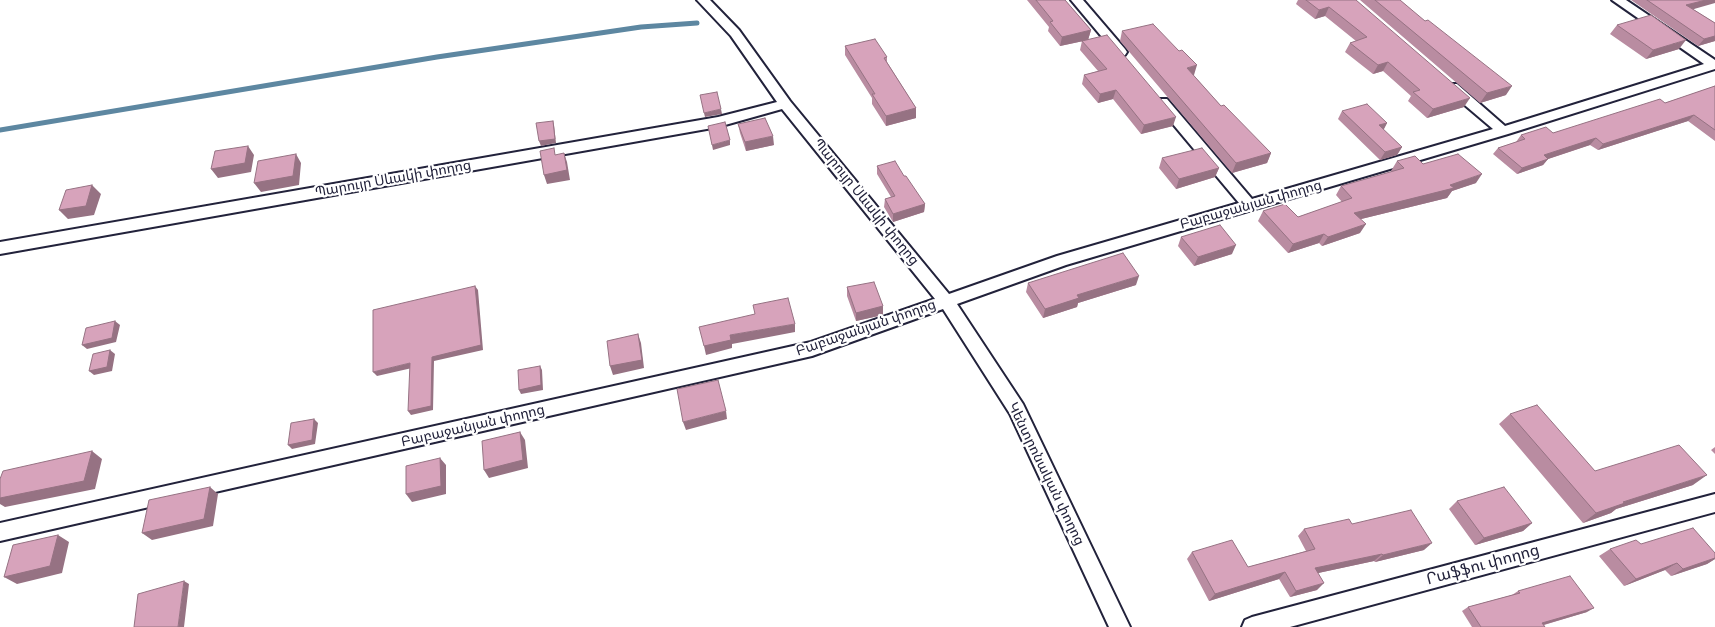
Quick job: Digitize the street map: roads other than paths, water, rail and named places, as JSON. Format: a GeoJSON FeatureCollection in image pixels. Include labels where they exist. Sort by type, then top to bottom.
{"type":"FeatureCollection","features":[{"type":"Feature","properties":{"kind":"street","name":"Պարույր Սևակի փողոց"},"geometry":{"type":"LineString","coordinates":[[703,0],[735,32],[786,104],[946,301]]}},
{"type":"Feature","properties":{"kind":"street"},"geometry":{"type":"LineString","coordinates":[[1077,0],[1128,61]]}},
{"type":"Feature","properties":{"kind":"street"},"geometry":{"type":"LineString","coordinates":[[1618,0],[1715,65]]}},
{"type":"Feature","properties":{"kind":"street","name":"Բաբաջանյան փողոց"},"geometry":{"type":"LineString","coordinates":[[0,532],[812,349],[1062,260],[1503,131],[1715,65]]}},
{"type":"Feature","properties":{"kind":"street"},"geometry":{"type":"LineString","coordinates":[[1445,81],[1503,131]]}},
{"type":"Feature","properties":{"kind":"street"},"geometry":{"type":"LineString","coordinates":[[1154,91],[1249,205]]}},
{"type":"Feature","properties":{"kind":"street","name":"Պարույր Սևակի փողոց"},"geometry":{"type":"LineString","coordinates":[[0,248],[718,122],[786,104]]}},
{"type":"Feature","properties":{"kind":"street","name":"Կենտրոնական փողոց"},"geometry":{"type":"LineString","coordinates":[[946,301],[1017,409],[1120,627]]}},
{"type":"Feature","properties":{"kind":"street","name":"Րաֆֆու փողոց"},"geometry":{"type":"LineString","coordinates":[[1252,627],[1715,503]]}},
{"type":"Feature","properties":{"kind":"waterway"},"geometry":{"type":"LineString","coordinates":[[0,130],[437,57],[641,27],[697,23]]}}]}
